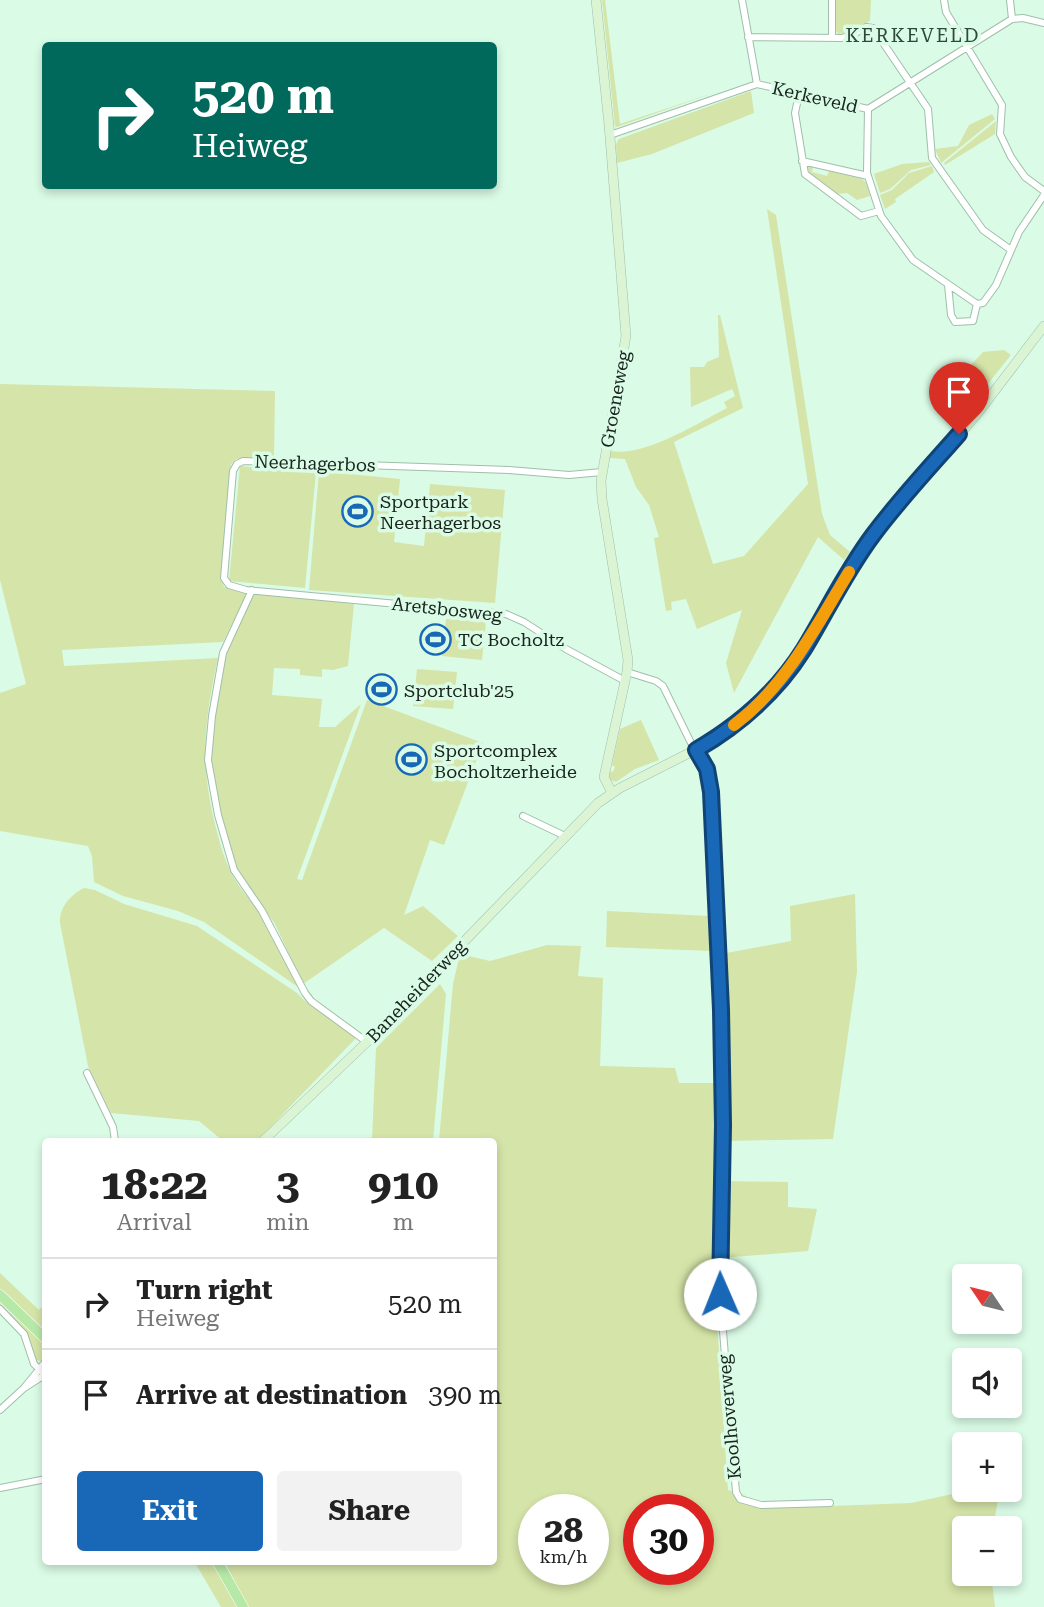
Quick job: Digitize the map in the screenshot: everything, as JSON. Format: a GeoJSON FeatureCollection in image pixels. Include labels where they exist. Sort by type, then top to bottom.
{"type":"FeatureCollection","features":[{"type":"Feature","properties":{"kind":"main road"},"geometry":{"type":"LineString","coordinates":[[0,1295],[42,1335]]}},
{"type":"Feature","properties":{"kind":"main road"},"geometry":{"type":"LineString","coordinates":[[219,1565],[243,1607]]}},
{"type":"Feature","properties":{"kind":"street","name":"Groeneweg"},"geometry":{"type":"LineString","coordinates":[[596,0],[626,336],[602,472],[602,499],[628,660],[604,777],[612,793]]}},
{"type":"Feature","properties":{"kind":"street"},"geometry":{"type":"LineString","coordinates":[[742,0],[757,84]]}},
{"type":"Feature","properties":{"kind":"street"},"geometry":{"type":"LineString","coordinates":[[832,0],[832,38]]}},
{"type":"Feature","properties":{"kind":"street"},"geometry":{"type":"LineString","coordinates":[[868,109],[868,176],[879,211],[908,255],[977,304],[983,303],[996,285],[1019,232],[1044,193],[1025,177],[1011,157],[1000,134],[1002,105],[946,12],[944,0]]}},
{"type":"Feature","properties":{"kind":"street"},"geometry":{"type":"LineString","coordinates":[[1010,0],[1012,19],[1023,18],[1044,23]]}},
{"type":"Feature","properties":{"kind":"street","name":"Kerkeveld"},"geometry":{"type":"LineString","coordinates":[[610,135],[757,84],[868,109],[1012,19]]}},
{"type":"Feature","properties":{"kind":"street"},"geometry":{"type":"LineString","coordinates":[[748,37],[832,38],[851,36],[866,27],[873,28],[929,112],[932,158],[983,230],[1011,250]]}},
{"type":"Feature","properties":{"kind":"street"},"geometry":{"type":"LineString","coordinates":[[799,94],[796,113],[803,170],[807,177],[861,216],[879,211]]}},
{"type":"Feature","properties":{"kind":"street"},"geometry":{"type":"LineString","coordinates":[[802,161],[868,176]]}},
{"type":"Feature","properties":{"kind":"street"},"geometry":{"type":"LineString","coordinates":[[948,285],[951,315],[955,322],[973,321],[977,304]]}},
{"type":"Feature","properties":{"kind":"street","name":"Baneheiderweg"},"geometry":{"type":"LineString","coordinates":[[266,1138],[367,1042],[598,803],[612,793],[696,750],[763,701],[803,650],[872,536],[977,414],[1044,326]]}},
{"type":"Feature","properties":{"kind":"street","name":"Neerhagerbos"},"geometry":{"type":"LineString","coordinates":[[252,590],[231,586],[224,578],[234,469],[239,462],[246,460],[509,470],[569,475],[602,472]]}},
{"type":"Feature","properties":{"kind":"street"},"geometry":{"type":"LineString","coordinates":[[252,590],[223,653],[212,716],[208,760],[218,815],[234,870],[262,911],[308,997],[367,1042]]}},
{"type":"Feature","properties":{"kind":"street","name":"Aretsbosweg"},"geometry":{"type":"LineString","coordinates":[[252,590],[506,614],[566,649],[626,676],[661,684],[696,750]]}},
{"type":"Feature","properties":{"kind":"street","name":"Koolhoverweg"},"geometry":{"type":"LineString","coordinates":[[696,750],[707,769],[711,792],[723,1125],[720,1294],[734,1484],[740,1499],[761,1506],[830,1503]]}},
{"type":"Feature","properties":{"kind":"street"},"geometry":{"type":"LineString","coordinates":[[523,816],[565,836]]}},
{"type":"Feature","properties":{"kind":"street"},"geometry":{"type":"LineString","coordinates":[[87,1073],[113,1127],[115,1138]]}},
{"type":"Feature","properties":{"kind":"street"},"geometry":{"type":"LineString","coordinates":[[0,1309],[24,1334],[33,1362],[42,1372]]}},
{"type":"Feature","properties":{"kind":"street"},"geometry":{"type":"LineString","coordinates":[[0,1410],[42,1374]]}},
{"type":"Feature","properties":{"kind":"street"},"geometry":{"type":"LineString","coordinates":[[0,1488],[42,1480]]}},
{"type":"Feature","properties":{"kind":"green space"},"geometry":{"type":"Polygon","coordinates":[[[602,0],[605,0],[620,124],[716,92],[615,126],[602,0]]]}},
{"type":"Feature","properties":{"kind":"green space"},"geometry":{"type":"Polygon","coordinates":[[[835,0],[871,0],[870,21],[851,31],[838,34],[835,29],[835,0]]]}},
{"type":"Feature","properties":{"kind":"green space"},"geometry":{"type":"Polygon","coordinates":[[[751,91],[754,113],[652,154],[617,163],[616,144],[619,139],[751,91]]]}},
{"type":"Feature","properties":{"kind":"green space"},"geometry":{"type":"Polygon","coordinates":[[[992,114],[995,119],[941,163],[935,149],[958,146],[969,125],[992,114]]]}},
{"type":"Feature","properties":{"kind":"green space"},"geometry":{"type":"Polygon","coordinates":[[[996,121],[995,134],[945,165],[944,163],[996,121]]]}},
{"type":"Feature","properties":{"kind":"green space"},"geometry":{"type":"Polygon","coordinates":[[[929,162],[931,165],[911,170],[890,189],[880,193],[874,174],[902,164],[929,162]]]}},
{"type":"Feature","properties":{"kind":"green space"},"geometry":{"type":"Polygon","coordinates":[[[807,166],[813,167],[812,172],[827,176],[829,171],[862,179],[870,196],[857,200],[847,193],[837,194],[810,174],[807,166]]]}},
{"type":"Feature","properties":{"kind":"green space"},"geometry":{"type":"Polygon","coordinates":[[[932,166],[934,172],[885,209],[880,195],[892,190],[909,173],[932,166]]]}},
{"type":"Feature","properties":{"kind":"green space"},"geometry":{"type":"Polygon","coordinates":[[[767,209],[776,215],[822,514],[830,535],[850,552],[844,560],[818,537],[734,693],[726,663],[742,610],[697,629],[686,599],[671,602],[672,610],[666,611],[654,538],[659,537],[649,505],[636,487],[625,459],[609,458],[610,451],[624,452],[654,444],[727,408],[724,402],[735,396],[732,389],[691,407],[690,367],[704,367],[707,362],[719,357],[720,315],[743,408],[674,442],[713,564],[744,556],[808,484],[767,209]]]}},
{"type":"Feature","properties":{"kind":"green space"},"geometry":{"type":"Polygon","coordinates":[[[1004,350],[1011,355],[962,416],[960,414],[963,410],[944,394],[983,352],[1004,350]]]}},
{"type":"Feature","properties":{"kind":"green space"},"geometry":{"type":"Polygon","coordinates":[[[0,384],[275,391],[274,459],[236,459],[231,464],[222,580],[224,587],[247,594],[223,642],[62,650],[64,666],[218,658],[210,700],[205,755],[213,816],[231,872],[273,931],[298,987],[204,922],[178,911],[123,896],[94,882],[92,856],[88,846],[0,831],[0,693],[26,684],[0,580],[0,384]]]}},
{"type":"Feature","properties":{"kind":"green space"},"geometry":{"type":"Polygon","coordinates":[[[240,466],[316,473],[305,588],[229,581],[240,466]]]}},
{"type":"Feature","properties":{"kind":"green space"},"geometry":{"type":"Polygon","coordinates":[[[319,471],[400,479],[394,542],[424,546],[430,484],[505,490],[495,603],[309,590],[319,471]]]}},
{"type":"Feature","properties":{"kind":"green space"},"geometry":{"type":"Polygon","coordinates":[[[259,593],[354,604],[348,666],[333,670],[322,669],[322,677],[300,675],[300,669],[274,668],[272,695],[322,699],[319,727],[335,727],[361,704],[297,879],[302,880],[367,700],[483,743],[444,845],[430,840],[404,915],[423,906],[458,936],[432,961],[384,928],[303,984],[275,924],[235,869],[212,781],[209,745],[223,660],[245,610],[253,596],[259,593]]]}},
{"type":"Feature","properties":{"kind":"green space"},"geometry":{"type":"Polygon","coordinates":[[[446,619],[486,622],[482,660],[442,656],[446,619]]]}},
{"type":"Feature","properties":{"kind":"green space"},"geometry":{"type":"Polygon","coordinates":[[[417,669],[457,672],[453,709],[413,706],[417,669]]]}},
{"type":"Feature","properties":{"kind":"green space"},"geometry":{"type":"Polygon","coordinates":[[[641,720],[659,760],[635,769],[616,782],[608,779],[609,771],[613,772],[615,767],[612,765],[620,729],[641,720]]]}},
{"type":"Feature","properties":{"kind":"green space"},"geometry":{"type":"Polygon","coordinates":[[[84,888],[95,890],[124,904],[197,926],[297,993],[356,1038],[260,1138],[219,1138],[199,1121],[111,1113],[88,1066],[60,923],[61,912],[74,894],[84,888]]]}},
{"type":"Feature","properties":{"kind":"green space"},"geometry":{"type":"Polygon","coordinates":[[[855,894],[857,972],[833,1139],[723,1141],[721,954],[791,941],[790,906],[855,894]]]}},
{"type":"Feature","properties":{"kind":"green space"},"geometry":{"type":"Polygon","coordinates":[[[607,911],[710,916],[713,951],[606,947],[607,911]]]}},
{"type":"Feature","properties":{"kind":"green space"},"geometry":{"type":"Polygon","coordinates":[[[547,945],[581,946],[578,976],[603,978],[600,1066],[675,1068],[679,1083],[717,1083],[713,1260],[728,1490],[762,1505],[807,1507],[911,1503],[952,1494],[952,1502],[998,1502],[995,1516],[952,1516],[952,1586],[993,1586],[995,1607],[248,1607],[226,1565],[497,1565],[497,1138],[439,1138],[453,984],[460,954],[490,961],[547,945]]]}},
{"type":"Feature","properties":{"kind":"green space"},"geometry":{"type":"Polygon","coordinates":[[[440,984],[446,994],[433,1138],[372,1138],[376,1048],[440,984]]]}},
{"type":"Feature","properties":{"kind":"green space"},"geometry":{"type":"Polygon","coordinates":[[[721,1181],[788,1182],[788,1207],[817,1209],[808,1251],[720,1258],[721,1181]]]}},
{"type":"Feature","properties":{"kind":"green space"},"geometry":{"type":"Polygon","coordinates":[[[0,1273],[39,1310],[42,1306],[42,1328],[0,1289],[0,1273]]]}},
{"type":"Feature","properties":{"kind":"green space"},"geometry":{"type":"Polygon","coordinates":[[[0,1303],[42,1342],[41,1361],[36,1360],[28,1335],[0,1303]]]}},
{"type":"Feature","properties":{"kind":"green space"},"geometry":{"type":"Polygon","coordinates":[[[196,1565],[215,1565],[238,1607],[221,1607],[196,1565]]]}},
{"type":"Feature","properties":{"kind":"slow traffic"},"geometry":{"type":"LineString","coordinates":[[734,725],[763,701],[781,681],[803,650],[849,572]]}},
{"type":"Feature","properties":{"kind":"place","name":"Sportpark Neerhagerbos"},"geometry":{"type":"Point","coordinates":[357,511]}},
{"type":"Feature","properties":{"kind":"place","name":"TC Bocholtz"},"geometry":{"type":"Point","coordinates":[435,639]}},
{"type":"Feature","properties":{"kind":"place","name":"Sportclub'25"},"geometry":{"type":"Point","coordinates":[381,690]}},
{"type":"Feature","properties":{"kind":"place","name":"Sportcomplex Bocholtzerheide"},"geometry":{"type":"Point","coordinates":[411,760]}},
{"type":"Feature","properties":{"kind":"district","name":"KERKEVELD"},"geometry":{"type":"Point","coordinates":[913,35]}},
{"type":"Feature","properties":{"kind":"route"},"geometry":{"type":"LineString","coordinates":[[720,1294],[723,1110],[719,948],[710,779],[696,750],[763,701],[781,681],[803,650],[872,536],[959,434]]}}]}
